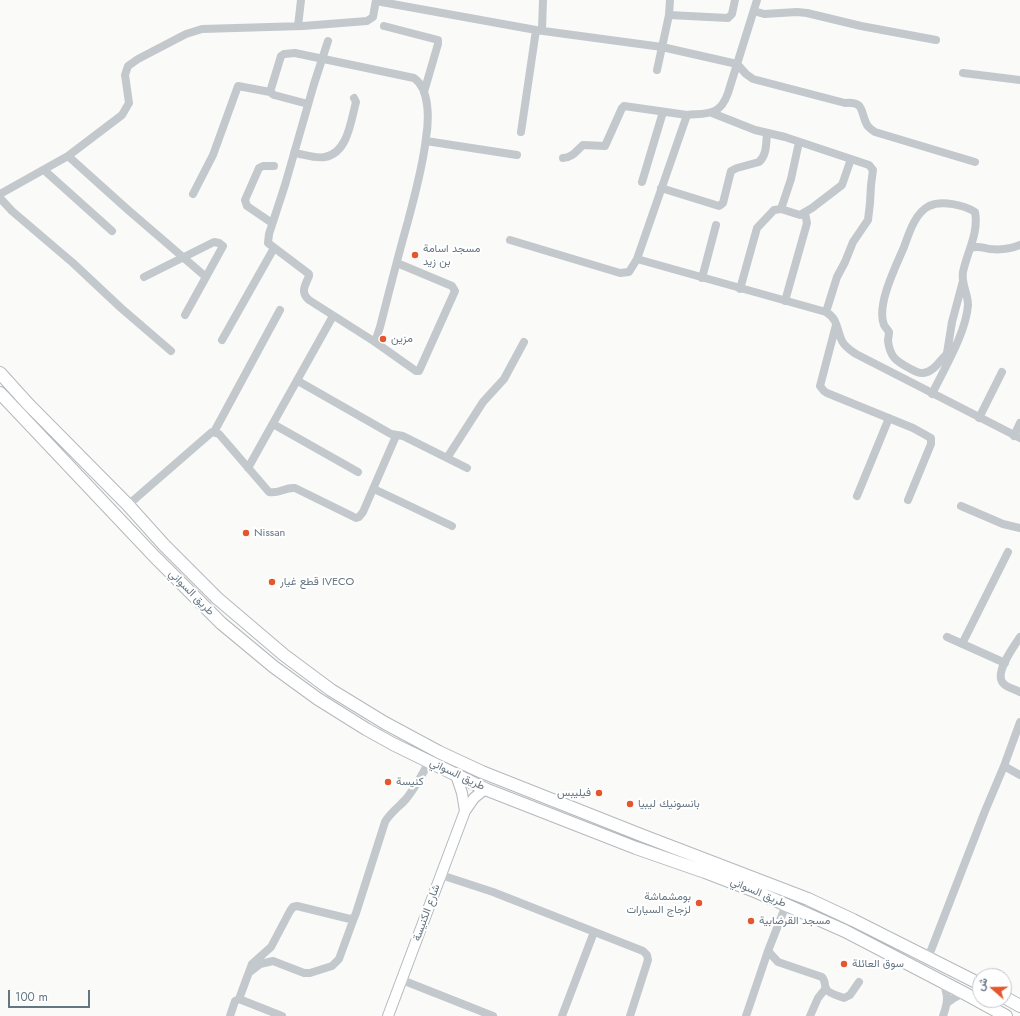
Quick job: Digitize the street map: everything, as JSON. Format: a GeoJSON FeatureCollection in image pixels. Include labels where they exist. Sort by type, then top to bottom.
{"type":"FeatureCollection","features":[{"type":"Feature","properties":{"kind":"highway","name":"طريق السواني"},"geometry":{"type":"LineString","coordinates":[[0,373],[72,450],[128,505],[164,545],[217,598],[284,655],[331,690],[439,752],[482,772],[808,899],[972,980]]}},
{"type":"Feature","properties":{"kind":"highway","name":"طريق السواني"},"geometry":{"type":"LineString","coordinates":[[0,394],[195,598],[240,640],[274,668],[337,711],[393,744],[485,789],[629,845],[705,872],[845,931],[1006,1016]]}},
{"type":"Feature","properties":{"kind":"main road"},"geometry":{"type":"LineString","coordinates":[[456,775],[462,793],[465,811]]}},
{"type":"Feature","properties":{"kind":"main road","name":"شارع الكنيسة"},"geometry":{"type":"LineString","coordinates":[[388,1016],[465,811],[474,798],[485,789]]}},
{"type":"Feature","properties":{"kind":"street"},"geometry":{"type":"LineString","coordinates":[[298,26],[301,0]]}},
{"type":"Feature","properties":{"kind":"street"},"geometry":{"type":"LineString","coordinates":[[0,194],[68,156],[122,115],[129,103],[126,75],[128,66],[138,59],[186,34],[202,29],[298,26],[367,21],[373,17],[376,0],[539,30],[662,47],[737,64],[746,74],[753,78],[845,103],[856,103],[860,106],[868,126],[875,132],[975,162]]}},
{"type":"Feature","properties":{"kind":"street"},"geometry":{"type":"LineString","coordinates":[[521,132],[543,0]]}},
{"type":"Feature","properties":{"kind":"street"},"geometry":{"type":"LineString","coordinates":[[657,70],[669,15],[670,0]]}},
{"type":"Feature","properties":{"kind":"street"},"geometry":{"type":"LineString","coordinates":[[669,15],[728,18],[732,14],[736,0]]}},
{"type":"Feature","properties":{"kind":"street"},"geometry":{"type":"LineString","coordinates":[[563,158],[572,156],[582,145],[605,146],[624,106],[687,115],[712,113],[719,109],[726,100],[757,0]]}},
{"type":"Feature","properties":{"kind":"street"},"geometry":{"type":"LineString","coordinates":[[754,11],[764,14],[807,14],[936,40]]}},
{"type":"Feature","properties":{"kind":"street"},"geometry":{"type":"LineString","coordinates":[[384,26],[438,40],[424,92]]}},
{"type":"Feature","properties":{"kind":"street"},"geometry":{"type":"LineString","coordinates":[[328,41],[272,223],[268,243],[307,273],[309,276],[303,290],[305,297],[375,342],[416,371],[419,371],[455,291],[452,286],[397,262]]}},
{"type":"Feature","properties":{"kind":"street"},"geometry":{"type":"LineString","coordinates":[[270,92],[280,58],[283,55],[295,53],[414,78],[421,85],[424,92],[426,99],[426,141],[414,198],[375,342]]}},
{"type":"Feature","properties":{"kind":"street"},"geometry":{"type":"LineString","coordinates":[[963,73],[1020,80]]}},
{"type":"Feature","properties":{"kind":"street"},"geometry":{"type":"LineString","coordinates":[[193,194],[213,155],[238,86],[270,92],[274,95],[308,104]]}},
{"type":"Feature","properties":{"kind":"street"},"geometry":{"type":"LineString","coordinates":[[294,153],[325,157],[338,149],[347,135],[356,102],[354,98]]}},
{"type":"Feature","properties":{"kind":"street"},"geometry":{"type":"LineString","coordinates":[[642,182],[664,112]]}},
{"type":"Feature","properties":{"kind":"street"},"geometry":{"type":"LineString","coordinates":[[712,113],[755,130],[799,142],[869,165],[873,170],[868,220],[853,242],[837,277],[826,312]]}},
{"type":"Feature","properties":{"kind":"street"},"geometry":{"type":"LineString","coordinates":[[510,240],[620,273],[629,272],[637,259],[687,115]]}},
{"type":"Feature","properties":{"kind":"street"},"geometry":{"type":"LineString","coordinates":[[661,188],[721,206],[731,171],[759,162],[762,159],[764,156],[768,133]]}},
{"type":"Feature","properties":{"kind":"street"},"geometry":{"type":"LineString","coordinates":[[426,141],[517,155]]}},
{"type":"Feature","properties":{"kind":"street"},"geometry":{"type":"LineString","coordinates":[[781,209],[791,179],[799,142]]}},
{"type":"Feature","properties":{"kind":"street"},"geometry":{"type":"LineString","coordinates":[[68,156],[127,209],[206,276]]}},
{"type":"Feature","properties":{"kind":"street"},"geometry":{"type":"LineString","coordinates":[[740,289],[757,228],[774,210],[781,209],[800,215],[805,213],[842,185],[851,159]]}},
{"type":"Feature","properties":{"kind":"street"},"geometry":{"type":"LineString","coordinates":[[272,223],[247,206],[245,200],[259,168],[263,166],[274,166]]}},
{"type":"Feature","properties":{"kind":"street"},"geometry":{"type":"LineString","coordinates":[[44,170],[112,231]]}},
{"type":"Feature","properties":{"kind":"street"},"geometry":{"type":"LineString","coordinates":[[0,198],[12,211],[73,263],[121,308],[171,351]]}},
{"type":"Feature","properties":{"kind":"street"},"geometry":{"type":"LineString","coordinates":[[932,394],[950,351],[962,329],[968,306],[967,293],[963,281],[976,220],[975,212],[969,208],[947,203],[929,206],[920,214],[911,228],[886,290],[883,306],[883,320],[889,333],[888,340],[890,354],[896,361],[919,373],[924,373],[933,369],[950,351]]}},
{"type":"Feature","properties":{"kind":"street"},"geometry":{"type":"LineString","coordinates":[[785,301],[807,223],[805,213]]}},
{"type":"Feature","properties":{"kind":"street"},"geometry":{"type":"LineString","coordinates":[[702,278],[716,225]]}},
{"type":"Feature","properties":{"kind":"street"},"geometry":{"type":"LineString","coordinates":[[144,277],[214,242],[223,246],[185,315]]}},
{"type":"Feature","properties":{"kind":"street"},"geometry":{"type":"LineString","coordinates":[[971,248],[977,246],[990,249],[1006,249],[1020,245]]}},
{"type":"Feature","properties":{"kind":"street"},"geometry":{"type":"LineString","coordinates":[[222,340],[274,248]]}},
{"type":"Feature","properties":{"kind":"street"},"geometry":{"type":"LineString","coordinates":[[637,259],[826,312],[834,318],[841,340],[846,348],[856,354],[1017,437],[1020,423]]}},
{"type":"Feature","properties":{"kind":"street"},"geometry":{"type":"LineString","coordinates":[[214,432],[280,310]]}},
{"type":"Feature","properties":{"kind":"street"},"geometry":{"type":"LineString","coordinates":[[248,468],[334,316]]}},
{"type":"Feature","properties":{"kind":"street"},"geometry":{"type":"LineString","coordinates":[[836,324],[820,386],[821,388],[827,393],[889,418],[932,438],[931,444],[908,500]]}},
{"type":"Feature","properties":{"kind":"street"},"geometry":{"type":"LineString","coordinates":[[447,458],[483,402],[504,379],[524,342]]}},
{"type":"Feature","properties":{"kind":"street"},"geometry":{"type":"LineString","coordinates":[[979,418],[1002,372]]}},
{"type":"Feature","properties":{"kind":"street"},"geometry":{"type":"LineString","coordinates":[[298,381],[396,436],[404,436],[467,468]]}},
{"type":"Feature","properties":{"kind":"street"},"geometry":{"type":"LineString","coordinates":[[857,496],[889,418]]}},
{"type":"Feature","properties":{"kind":"street"},"geometry":{"type":"LineString","coordinates":[[273,424],[358,472]]}},
{"type":"Feature","properties":{"kind":"street"},"geometry":{"type":"LineString","coordinates":[[128,505],[210,432],[214,432],[219,434],[269,492],[276,493],[287,488],[295,488],[356,518],[361,515],[374,489],[396,436]]}},
{"type":"Feature","properties":{"kind":"street"},"geometry":{"type":"LineString","coordinates":[[374,489],[452,526]]}},
{"type":"Feature","properties":{"kind":"street"},"geometry":{"type":"LineString","coordinates":[[961,506],[1003,524],[1020,528]]}},
{"type":"Feature","properties":{"kind":"street"},"geometry":{"type":"LineString","coordinates":[[962,644],[1008,552]]}},
{"type":"Feature","properties":{"kind":"street"},"geometry":{"type":"LineString","coordinates":[[947,637],[1005,663]]}},
{"type":"Feature","properties":{"kind":"street"},"geometry":{"type":"LineString","coordinates":[[1020,637],[1001,670],[1001,680],[1006,686],[1020,692]]}},
{"type":"Feature","properties":{"kind":"street"},"geometry":{"type":"LineString","coordinates":[[928,958],[1020,722]]}},
{"type":"Feature","properties":{"kind":"street"},"geometry":{"type":"LineString","coordinates":[[248,974],[260,964],[273,961],[304,973],[310,973],[332,966],[339,959],[385,822],[388,816],[415,788],[429,762]]}},
{"type":"Feature","properties":{"kind":"street"},"geometry":{"type":"LineString","coordinates":[[1004,766],[1020,775]]}},
{"type":"Feature","properties":{"kind":"street"},"geometry":{"type":"LineString","coordinates":[[441,875],[493,892],[643,950],[647,955],[648,960],[630,1016]]}},
{"type":"Feature","properties":{"kind":"street"},"geometry":{"type":"LineString","coordinates":[[746,1016],[768,951],[786,905]]}},
{"type":"Feature","properties":{"kind":"street"},"geometry":{"type":"LineString","coordinates":[[230,1016],[235,1001],[239,999],[252,964],[271,947],[293,907],[297,906],[350,919],[354,918]]}},
{"type":"Feature","properties":{"kind":"street"},"geometry":{"type":"LineString","coordinates":[[562,1016],[594,932]]}},
{"type":"Feature","properties":{"kind":"street"},"geometry":{"type":"LineString","coordinates":[[768,951],[778,962],[822,977],[828,991],[844,998],[848,997],[859,982]]}},
{"type":"Feature","properties":{"kind":"street"},"geometry":{"type":"LineString","coordinates":[[402,980],[493,1016]]}},
{"type":"Feature","properties":{"kind":"street"},"geometry":{"type":"LineString","coordinates":[[942,981],[947,994],[947,1003],[943,1016]]}},
{"type":"Feature","properties":{"kind":"street"},"geometry":{"type":"LineString","coordinates":[[810,1016],[813,1008],[826,988]]}},
{"type":"Feature","properties":{"kind":"street"},"geometry":{"type":"LineString","coordinates":[[947,1003],[964,993]]}},
{"type":"Feature","properties":{"kind":"street"},"geometry":{"type":"LineString","coordinates":[[239,999],[282,1016]]}},
{"type":"Feature","properties":{"kind":"place","name":"مسجد اسامة بن زيد"},"geometry":{"type":"Point","coordinates":[415,255]}},
{"type":"Feature","properties":{"kind":"place","name":"مزين"},"geometry":{"type":"Point","coordinates":[383,339]}},
{"type":"Feature","properties":{"kind":"place","name":"Nissan"},"geometry":{"type":"Point","coordinates":[246,533]}},
{"type":"Feature","properties":{"kind":"place","name":"قطع غيار IVECO"},"geometry":{"type":"Point","coordinates":[272,582]}},
{"type":"Feature","properties":{"kind":"place","name":"كنيسة"},"geometry":{"type":"Point","coordinates":[388,782]}},
{"type":"Feature","properties":{"kind":"place","name":"فيليبس"},"geometry":{"type":"Point","coordinates":[599,793]}},
{"type":"Feature","properties":{"kind":"place","name":"بانسونيك ليبيا"},"geometry":{"type":"Point","coordinates":[630,804]}},
{"type":"Feature","properties":{"kind":"place","name":"بومشماشة لزجاج السيارات"},"geometry":{"type":"Point","coordinates":[699,903]}},
{"type":"Feature","properties":{"kind":"place","name":"مسجد القرضابية"},"geometry":{"type":"Point","coordinates":[751,921]}},
{"type":"Feature","properties":{"kind":"place","name":"سوق العائلة"},"geometry":{"type":"Point","coordinates":[844,964]}}]}
